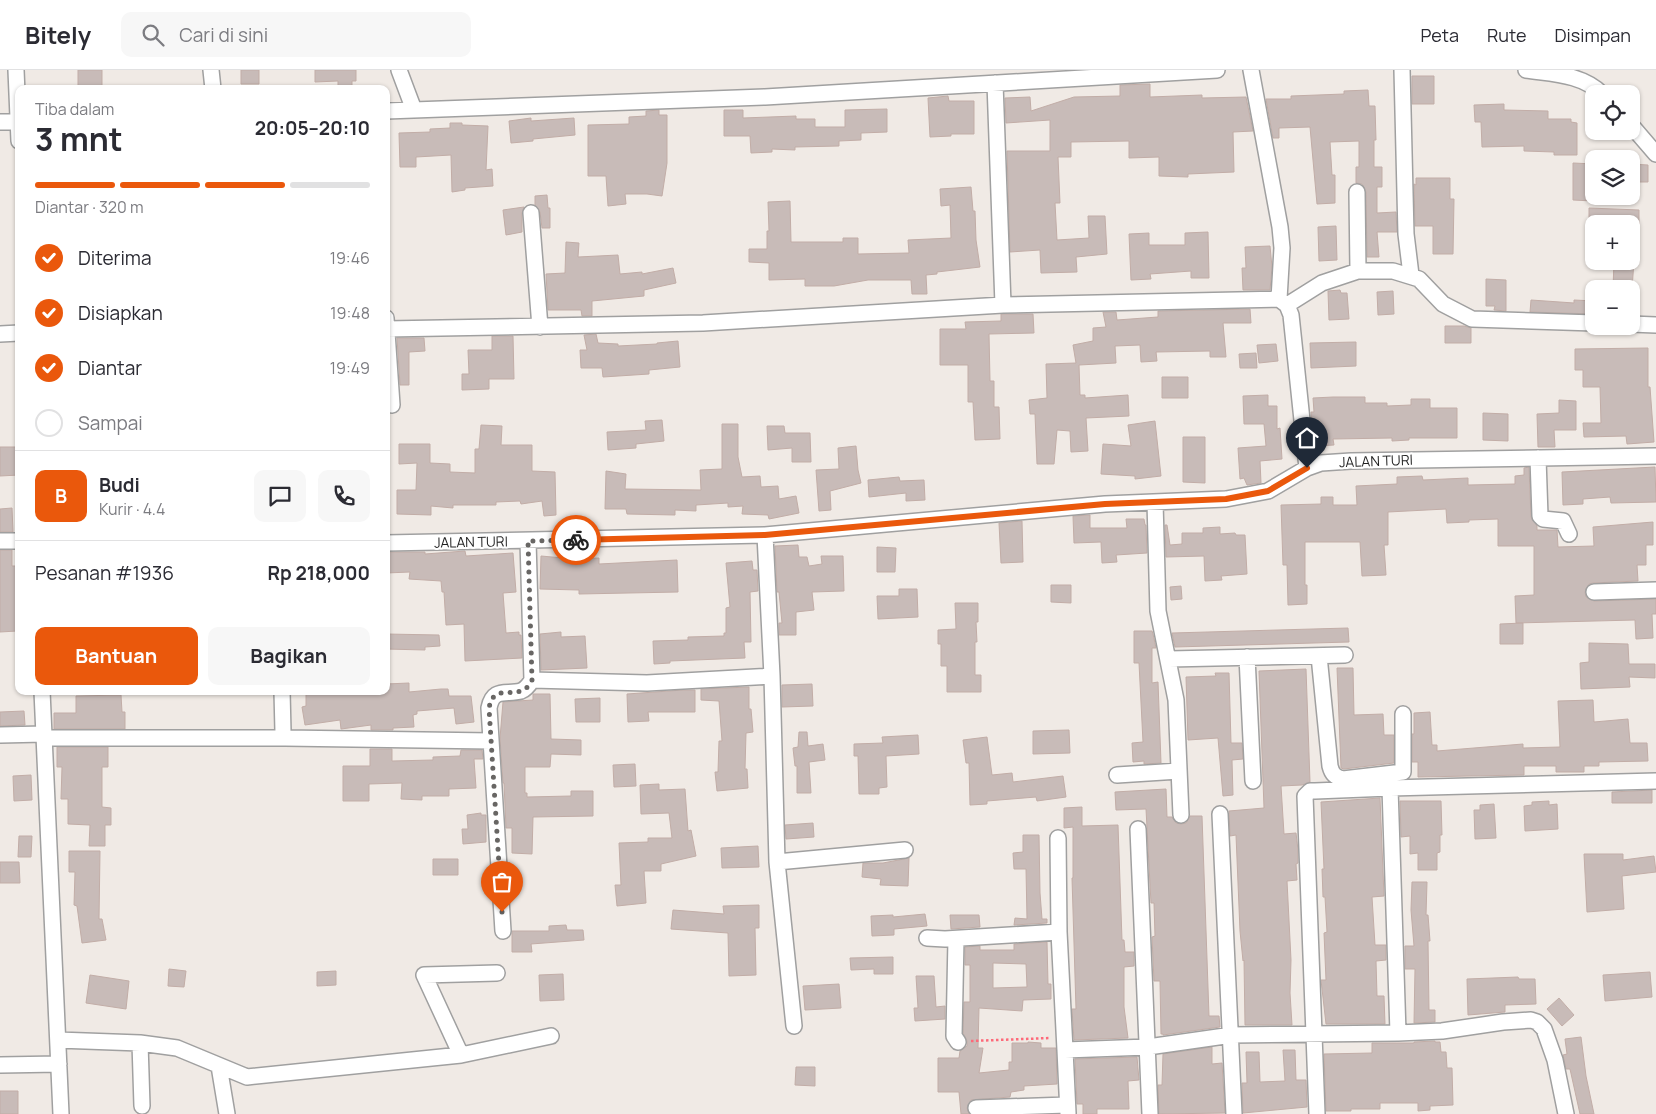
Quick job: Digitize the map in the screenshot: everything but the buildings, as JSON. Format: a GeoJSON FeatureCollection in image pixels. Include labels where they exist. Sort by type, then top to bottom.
{"type":"FeatureCollection","features":[{"type":"Feature","properties":{"kind":"street"},"geometry":{"type":"LineString","coordinates":[[16,70],[17,85]]}},
{"type":"Feature","properties":{"kind":"street"},"geometry":{"type":"LineString","coordinates":[[212,70],[213,85]]}},
{"type":"Feature","properties":{"kind":"street"},"geometry":{"type":"LineString","coordinates":[[399,70],[414,110]]}},
{"type":"Feature","properties":{"kind":"street"},"geometry":{"type":"LineString","coordinates":[[390,111],[755,97],[1217,70]]}},
{"type":"Feature","properties":{"kind":"street"},"geometry":{"type":"LineString","coordinates":[[1252,70],[1280,227],[1283,302],[1291,316],[1307,468]]}},
{"type":"Feature","properties":{"kind":"street"},"geometry":{"type":"LineString","coordinates":[[1402,70],[1406,234],[1411,275]]}},
{"type":"Feature","properties":{"kind":"street"},"geometry":{"type":"LineString","coordinates":[[1526,70],[1572,76],[1588,85]]}},
{"type":"Feature","properties":{"kind":"street"},"geometry":{"type":"LineString","coordinates":[[995,83],[1003,305]]}},
{"type":"Feature","properties":{"kind":"street"},"geometry":{"type":"LineString","coordinates":[[0,122],[15,122]]}},
{"type":"Feature","properties":{"kind":"street"},"geometry":{"type":"LineString","coordinates":[[1640,135],[1656,154]]}},
{"type":"Feature","properties":{"kind":"street"},"geometry":{"type":"LineString","coordinates":[[1357,192],[1358,271]]}},
{"type":"Feature","properties":{"kind":"street"},"geometry":{"type":"LineString","coordinates":[[531,213],[540,327]]}},
{"type":"Feature","properties":{"kind":"street"},"geometry":{"type":"LineString","coordinates":[[390,329],[703,323],[1003,305],[1283,302],[1322,283],[1358,271],[1393,271],[1411,275],[1419,279],[1443,304],[1472,319],[1585,323]]}},
{"type":"Feature","properties":{"kind":"street"},"geometry":{"type":"LineString","coordinates":[[1640,324],[1656,325]]}},
{"type":"Feature","properties":{"kind":"street"},"geometry":{"type":"LineString","coordinates":[[0,334],[15,333]]}},
{"type":"Feature","properties":{"kind":"street"},"geometry":{"type":"LineString","coordinates":[[390,380],[392,405]]}},
{"type":"Feature","properties":{"kind":"street","name":"JALAN TURI"},"geometry":{"type":"LineString","coordinates":[[390,543],[765,535],[1105,504],[1226,499],[1268,491],[1307,468],[1321,463],[1656,456]]}},
{"type":"Feature","properties":{"kind":"street"},"geometry":{"type":"LineString","coordinates":[[1538,458],[1540,516],[1543,519],[1563,521],[1569,534]]}},
{"type":"Feature","properties":{"kind":"street"},"geometry":{"type":"LineString","coordinates":[[1155,502],[1158,611],[1176,700],[1181,815]]}},
{"type":"Feature","properties":{"kind":"street"},"geometry":{"type":"LineString","coordinates":[[765,535],[772,676],[777,862],[794,1026]]}},
{"type":"Feature","properties":{"kind":"street"},"geometry":{"type":"LineString","coordinates":[[0,541],[15,541]]}},
{"type":"Feature","properties":{"kind":"street"},"geometry":{"type":"LineString","coordinates":[[503,931],[489,708],[490,702],[501,692],[521,691],[528,687],[532,680],[528,541]]}},
{"type":"Feature","properties":{"kind":"street"},"geometry":{"type":"LineString","coordinates":[[1594,592],[1656,590]]}},
{"type":"Feature","properties":{"kind":"street"},"geometry":{"type":"LineString","coordinates":[[1169,659],[1345,655]]}},
{"type":"Feature","properties":{"kind":"street"},"geometry":{"type":"LineString","coordinates":[[1319,656],[1332,773],[1336,777],[1343,779],[1404,780],[1656,781]]}},
{"type":"Feature","properties":{"kind":"street"},"geometry":{"type":"LineString","coordinates":[[1247,658],[1253,781]]}},
{"type":"Feature","properties":{"kind":"street"},"geometry":{"type":"LineString","coordinates":[[532,680],[647,683],[772,676]]}},
{"type":"Feature","properties":{"kind":"street"},"geometry":{"type":"LineString","coordinates":[[42,695],[61,1114]]}},
{"type":"Feature","properties":{"kind":"street"},"geometry":{"type":"LineString","coordinates":[[282,695],[283,732],[285,738]]}},
{"type":"Feature","properties":{"kind":"street"},"geometry":{"type":"LineString","coordinates":[[1403,714],[1404,780]]}},
{"type":"Feature","properties":{"kind":"street"},"geometry":{"type":"LineString","coordinates":[[0,735],[491,741]]}},
{"type":"Feature","properties":{"kind":"street"},"geometry":{"type":"LineString","coordinates":[[1117,774],[1179,771]]}},
{"type":"Feature","properties":{"kind":"street"},"geometry":{"type":"LineString","coordinates":[[1317,1114],[1305,796],[1310,791],[1390,788],[1404,780]]}},
{"type":"Feature","properties":{"kind":"street"},"geometry":{"type":"LineString","coordinates":[[1390,788],[1398,1033]]}},
{"type":"Feature","properties":{"kind":"street"},"geometry":{"type":"LineString","coordinates":[[1220,814],[1232,1035],[1234,1114]]}},
{"type":"Feature","properties":{"kind":"street"},"geometry":{"type":"LineString","coordinates":[[1138,829],[1150,1114]]}},
{"type":"Feature","properties":{"kind":"street"},"geometry":{"type":"LineString","coordinates":[[976,1108],[1067,1109],[1059,932],[1058,838]]}},
{"type":"Feature","properties":{"kind":"street"},"geometry":{"type":"LineString","coordinates":[[777,862],[905,850]]}},
{"type":"Feature","properties":{"kind":"street"},"geometry":{"type":"LineString","coordinates":[[927,938],[1059,932]]}},
{"type":"Feature","properties":{"kind":"street"},"geometry":{"type":"LineString","coordinates":[[956,938],[954,1036],[958,1042]]}},
{"type":"Feature","properties":{"kind":"street"},"geometry":{"type":"LineString","coordinates":[[461,1055],[424,975],[497,974]]}},
{"type":"Feature","properties":{"kind":"street"},"geometry":{"type":"LineString","coordinates":[[1065,1044],[1148,1047],[1232,1035],[1442,1031],[1531,1020],[1537,1022],[1544,1029],[1555,1060],[1566,1114]]}},
{"type":"Feature","properties":{"kind":"street"},"geometry":{"type":"LineString","coordinates":[[58,1040],[140,1043],[177,1048],[247,1077],[461,1055],[551,1036]]}},
{"type":"Feature","properties":{"kind":"street"},"geometry":{"type":"LineString","coordinates":[[140,1043],[142,1106]]}},
{"type":"Feature","properties":{"kind":"street"},"geometry":{"type":"LineString","coordinates":[[0,1065],[59,1064]]}},
{"type":"Feature","properties":{"kind":"street"},"geometry":{"type":"LineString","coordinates":[[219,1066],[227,1114]]}},
{"type":"Feature","properties":{"kind":"path"},"geometry":{"type":"LineString","coordinates":[[958,1042],[1065,1044]]}},
{"type":"Feature","properties":{"kind":"way so far"},"geometry":{"type":"LineString","coordinates":[[502,912],[490,702],[501,692],[521,691],[528,687],[532,680],[528,541],[576,540]]}},
{"type":"Feature","properties":{"kind":"route"},"geometry":{"type":"LineString","coordinates":[[576,540],[765,535],[1105,504],[1226,499],[1268,491],[1307,468]]}}]}
